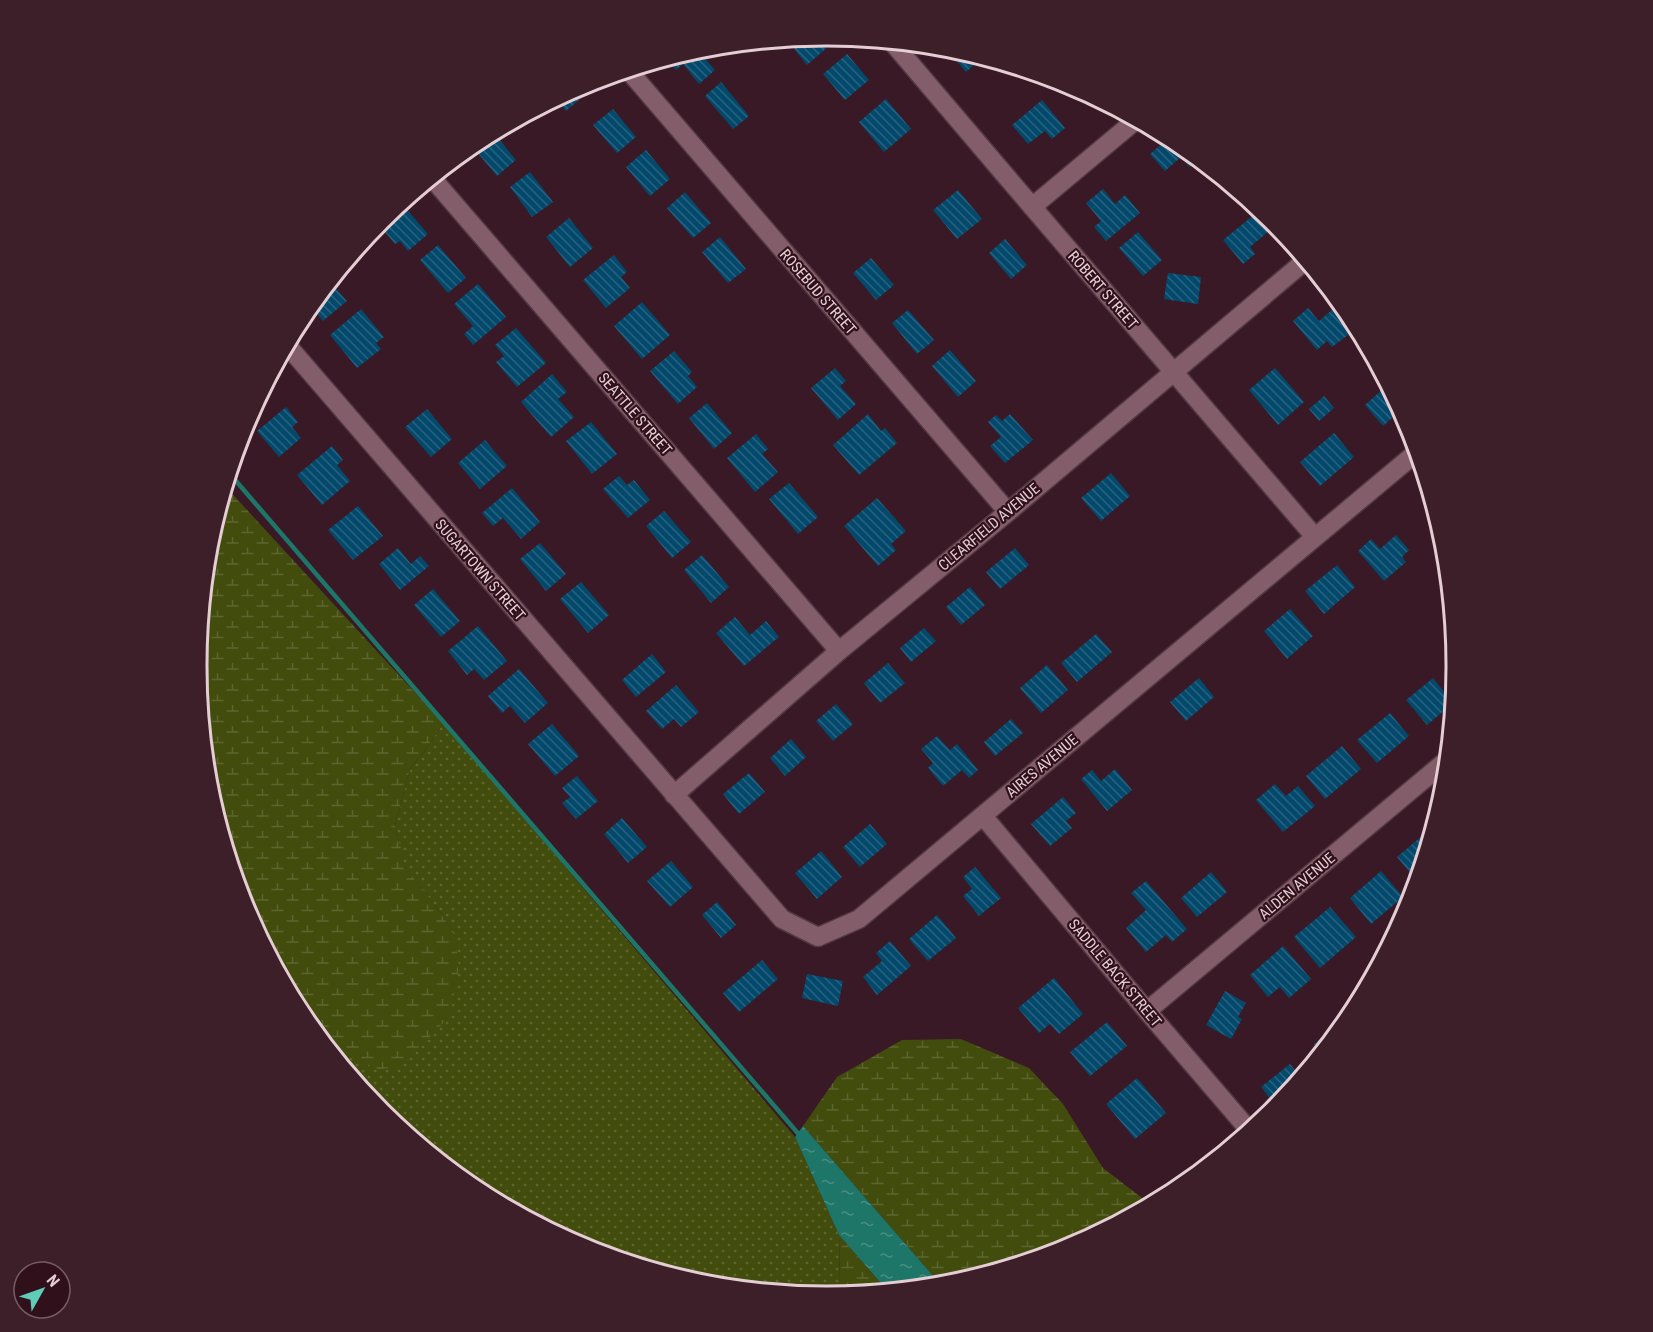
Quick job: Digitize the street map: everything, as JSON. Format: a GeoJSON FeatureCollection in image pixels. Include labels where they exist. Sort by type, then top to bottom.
{"type":"FeatureCollection","features":[{"type":"Feature","properties":{"kind":"street","name":"ROBERT STREET"},"geometry":{"type":"LineString","coordinates":[[900,51],[1315,537]]}},
{"type":"Feature","properties":{"kind":"street","name":"ROSEBUD STREET"},"geometry":{"type":"LineString","coordinates":[[634,77],[1008,512]]}},
{"type":"Feature","properties":{"kind":"street"},"geometry":{"type":"LineString","coordinates":[[1032,207],[1129,126]]}},
{"type":"Feature","properties":{"kind":"street","name":"SEATTLE STREET"},"geometry":{"type":"LineString","coordinates":[[437,184],[838,651]]}},
{"type":"Feature","properties":{"kind":"street","name":"CLEARFIELD AVENUE"},"geometry":{"type":"LineString","coordinates":[[674,795],[838,651],[1008,512],[1299,266]]}},
{"type":"Feature","properties":{"kind":"street","name":"SUGARTOWN STREET"},"geometry":{"type":"LineString","coordinates":[[293,352],[674,795]]}},
{"type":"Feature","properties":{"kind":"street","name":"AIRES AVENUE"},"geometry":{"type":"LineString","coordinates":[[674,795],[782,920],[818,937],[859,919],[1410,458]]}},
{"type":"Feature","properties":{"kind":"street","name":"ALDEN AVENUE"},"geometry":{"type":"LineString","coordinates":[[1147,1011],[1437,768]]}},
{"type":"Feature","properties":{"kind":"street","name":"SADDLE BACK STREET"},"geometry":{"type":"LineString","coordinates":[[983,816],[1244,1124]]}},
{"type":"Feature","properties":{"kind":"green space"},"geometry":{"type":"Polygon","coordinates":[[[232,493],[443,723],[410,769],[395,825],[406,869],[453,931],[459,965],[450,1016],[405,1063],[380,1070],[345,1055],[311,1010],[290,976],[254,903],[228,826],[212,747],[207,666],[212,585],[232,493]]]}},
{"type":"Feature","properties":{"kind":"green space"},"geometry":{"type":"Polygon","coordinates":[[[443,723],[795,1137],[839,1235],[838,1285],[786,1284],[706,1274],[627,1253],[553,1222],[482,1181],[418,1132],[388,1104],[338,1047],[453,931],[405,869],[395,825],[410,769],[443,723]]]}},
{"type":"Feature","properties":{"kind":"green space"},"geometry":{"type":"Polygon","coordinates":[[[961,1039],[1029,1068],[1063,1104],[1103,1168],[1143,1199],[1100,1222],[1026,1253],[933,1276],[803,1126],[837,1077],[902,1040],[961,1039]]]}},
{"type":"Feature","properties":{"kind":"green space"},"geometry":{"type":"Polygon","coordinates":[[[839,1235],[881,1283],[838,1285],[839,1235]]]}},
{"type":"Feature","properties":{"kind":"water"},"geometry":{"type":"Polygon","coordinates":[[[803,1126],[933,1276],[881,1283],[839,1235],[795,1137],[803,1126]]]}},
{"type":"Feature","properties":{"kind":"building"},"geometry":{"type":"Polygon","coordinates":[[[829,46],[807,65],[793,48],[829,46]]]}},
{"type":"Feature","properties":{"kind":"building"},"geometry":{"type":"Polygon","coordinates":[[[847,54],[869,80],[845,100],[823,74],[847,54]]]}},
{"type":"Feature","properties":{"kind":"building"},"geometry":{"type":"Polygon","coordinates":[[[705,58],[715,70],[699,84],[683,64],[676,70],[673,66],[705,58]]]}},
{"type":"Feature","properties":{"kind":"building"},"geometry":{"type":"Polygon","coordinates":[[[956,60],[974,65],[966,72],[956,60]]]}},
{"type":"Feature","properties":{"kind":"building"},"geometry":{"type":"Polygon","coordinates":[[[721,82],[749,116],[733,129],[705,96],[721,82]]]}},
{"type":"Feature","properties":{"kind":"building"},"geometry":{"type":"Polygon","coordinates":[[[583,97],[566,111],[562,106],[583,97]]]}},
{"type":"Feature","properties":{"kind":"building"},"geometry":{"type":"Polygon","coordinates":[[[886,99],[911,129],[884,152],[859,122],[886,99]]]}},
{"type":"Feature","properties":{"kind":"building"},"geometry":{"type":"Polygon","coordinates":[[[1042,100],[1065,128],[1052,139],[1045,131],[1028,144],[1012,125],[1042,100]]]}},
{"type":"Feature","properties":{"kind":"building"},"geometry":{"type":"Polygon","coordinates":[[[613,109],[636,137],[617,153],[593,125],[613,109]]]}},
{"type":"Feature","properties":{"kind":"building"},"geometry":{"type":"Polygon","coordinates":[[[500,140],[516,160],[497,176],[478,154],[500,140]]]}},
{"type":"Feature","properties":{"kind":"building"},"geometry":{"type":"Polygon","coordinates":[[[1161,145],[1180,158],[1165,171],[1150,154],[1161,145]]]}},
{"type":"Feature","properties":{"kind":"building"},"geometry":{"type":"Polygon","coordinates":[[[646,150],[670,179],[650,196],[626,167],[646,150]]]}},
{"type":"Feature","properties":{"kind":"building"},"geometry":{"type":"Polygon","coordinates":[[[530,172],[553,202],[532,217],[510,187],[530,172]]]}},
{"type":"Feature","properties":{"kind":"building"},"geometry":{"type":"Polygon","coordinates":[[[1103,189],[1115,204],[1125,195],[1140,213],[1106,241],[1094,227],[1101,221],[1086,203],[1103,189]]]}},
{"type":"Feature","properties":{"kind":"building"},"geometry":{"type":"Polygon","coordinates":[[[958,190],[982,219],[957,239],[933,210],[958,190]]]}},
{"type":"Feature","properties":{"kind":"building"},"geometry":{"type":"Polygon","coordinates":[[[685,192],[711,223],[693,238],[667,208],[685,192]]]}},
{"type":"Feature","properties":{"kind":"building"},"geometry":{"type":"Polygon","coordinates":[[[407,210],[428,234],[408,251],[400,241],[395,244],[385,232],[407,210]]]}},
{"type":"Feature","properties":{"kind":"building"},"geometry":{"type":"Polygon","coordinates":[[[1252,216],[1268,232],[1250,247],[1255,254],[1243,264],[1223,240],[1252,216]]]}},
{"type":"Feature","properties":{"kind":"building"},"geometry":{"type":"Polygon","coordinates":[[[569,218],[593,248],[570,267],[546,237],[569,218]]]}},
{"type":"Feature","properties":{"kind":"building"},"geometry":{"type":"Polygon","coordinates":[[[1138,232],[1162,260],[1143,276],[1119,248],[1138,232]]]}},
{"type":"Feature","properties":{"kind":"building"},"geometry":{"type":"Polygon","coordinates":[[[720,237],[746,269],[728,283],[702,252],[720,237]]]}},
{"type":"Feature","properties":{"kind":"building"},"geometry":{"type":"Polygon","coordinates":[[[1005,239],[1027,265],[1011,279],[989,253],[1005,239]]]}},
{"type":"Feature","properties":{"kind":"building"},"geometry":{"type":"Polygon","coordinates":[[[438,245],[466,278],[448,293],[420,260],[438,245]]]}},
{"type":"Feature","properties":{"kind":"building"},"geometry":{"type":"Polygon","coordinates":[[[614,255],[627,272],[621,277],[630,288],[606,308],[583,280],[614,255]]]}},
{"type":"Feature","properties":{"kind":"building"},"geometry":{"type":"Polygon","coordinates":[[[871,258],[894,285],[876,300],[853,273],[871,258]]]}},
{"type":"Feature","properties":{"kind":"building"},"geometry":{"type":"Polygon","coordinates":[[[1168,273],[1201,277],[1198,304],[1164,299],[1168,273]]]}},
{"type":"Feature","properties":{"kind":"building"},"geometry":{"type":"Polygon","coordinates":[[[478,284],[506,317],[473,345],[464,334],[473,326],[454,304],[478,284]]]}},
{"type":"Feature","properties":{"kind":"building"},"geometry":{"type":"Polygon","coordinates":[[[336,288],[347,301],[323,321],[317,314],[336,288]]]}},
{"type":"Feature","properties":{"kind":"building"},"geometry":{"type":"Polygon","coordinates":[[[642,302],[670,335],[642,359],[614,326],[642,302]]]}},
{"type":"Feature","properties":{"kind":"building"},"geometry":{"type":"Polygon","coordinates":[[[1308,308],[1319,321],[1333,309],[1349,334],[1332,347],[1327,341],[1317,350],[1293,321],[1308,308]]]}},
{"type":"Feature","properties":{"kind":"building"},"geometry":{"type":"Polygon","coordinates":[[[361,309],[384,337],[376,343],[381,349],[357,368],[330,335],[361,309]]]}},
{"type":"Feature","properties":{"kind":"building"},"geometry":{"type":"Polygon","coordinates":[[[908,310],[934,340],[917,354],[892,323],[908,310]]]}},
{"type":"Feature","properties":{"kind":"building"},"geometry":{"type":"Polygon","coordinates":[[[516,328],[546,363],[517,387],[496,362],[504,356],[495,345],[516,328]]]}},
{"type":"Feature","properties":{"kind":"building"},"geometry":{"type":"Polygon","coordinates":[[[950,350],[976,381],[958,397],[932,366],[950,350]]]}},
{"type":"Feature","properties":{"kind":"building"},"geometry":{"type":"Polygon","coordinates":[[[674,351],[692,372],[688,376],[697,387],[678,404],[650,371],[674,351]]]}},
{"type":"Feature","properties":{"kind":"building"},"geometry":{"type":"Polygon","coordinates":[[[835,368],[846,381],[840,386],[856,404],[838,420],[811,388],[835,368]]]}},
{"type":"Feature","properties":{"kind":"building"},"geometry":{"type":"Polygon","coordinates":[[[1275,368],[1304,402],[1278,425],[1249,390],[1275,368]]]}},
{"type":"Feature","properties":{"kind":"building"},"geometry":{"type":"Polygon","coordinates":[[[552,374],[567,392],[558,399],[574,417],[551,437],[521,402],[552,374]]]}},
{"type":"Feature","properties":{"kind":"building"},"geometry":{"type":"Polygon","coordinates":[[[1381,390],[1393,417],[1383,426],[1365,405],[1381,390]]]}},
{"type":"Feature","properties":{"kind":"building"},"geometry":{"type":"Polygon","coordinates":[[[1324,396],[1334,408],[1319,421],[1309,409],[1324,396]]]}},
{"type":"Feature","properties":{"kind":"building"},"geometry":{"type":"Polygon","coordinates":[[[707,403],[732,433],[714,449],[689,418],[707,403]]]}},
{"type":"Feature","properties":{"kind":"building"},"geometry":{"type":"Polygon","coordinates":[[[286,407],[298,422],[292,427],[301,438],[279,457],[257,431],[286,407]]]}},
{"type":"Feature","properties":{"kind":"building"},"geometry":{"type":"Polygon","coordinates":[[[427,409],[452,439],[431,457],[405,427],[427,409]]]}},
{"type":"Feature","properties":{"kind":"building"},"geometry":{"type":"Polygon","coordinates":[[[868,414],[881,431],[885,428],[897,443],[859,475],[833,445],[868,414]]]}},
{"type":"Feature","properties":{"kind":"building"},"geometry":{"type":"Polygon","coordinates":[[[1010,414],[1033,440],[1005,463],[990,446],[1001,437],[988,422],[996,415],[1002,421],[1010,414]]]}},
{"type":"Feature","properties":{"kind":"building"},"geometry":{"type":"Polygon","coordinates":[[[591,422],[617,454],[592,474],[566,441],[591,422]]]}},
{"type":"Feature","properties":{"kind":"building"},"geometry":{"type":"Polygon","coordinates":[[[1334,433],[1354,457],[1320,486],[1300,462],[1334,433]]]}},
{"type":"Feature","properties":{"kind":"building"},"geometry":{"type":"Polygon","coordinates":[[[756,434],[768,449],[762,454],[778,472],[755,492],[727,458],[756,434]]]}},
{"type":"Feature","properties":{"kind":"building"},"geometry":{"type":"Polygon","coordinates":[[[485,440],[507,466],[480,489],[458,463],[485,440]]]}},
{"type":"Feature","properties":{"kind":"building"},"geometry":{"type":"Polygon","coordinates":[[[332,446],[343,460],[337,465],[350,481],[322,505],[297,475],[332,446]]]}},
{"type":"Feature","properties":{"kind":"building"},"geometry":{"type":"Polygon","coordinates":[[[1111,473],[1130,496],[1101,521],[1081,498],[1111,473]]]}},
{"type":"Feature","properties":{"kind":"building"},"geometry":{"type":"Polygon","coordinates":[[[619,476],[627,485],[634,480],[650,500],[628,518],[603,489],[619,476]]]}},
{"type":"Feature","properties":{"kind":"building"},"geometry":{"type":"Polygon","coordinates":[[[789,483],[818,517],[798,534],[769,499],[789,483]]]}},
{"type":"Feature","properties":{"kind":"building"},"geometry":{"type":"Polygon","coordinates":[[[512,488],[540,522],[521,539],[503,518],[493,526],[482,513],[512,488]]]}},
{"type":"Feature","properties":{"kind":"building"},"geometry":{"type":"Polygon","coordinates":[[[877,498],[906,531],[891,544],[896,550],[878,566],[844,526],[877,498]]]}},
{"type":"Feature","properties":{"kind":"building"},"geometry":{"type":"Polygon","coordinates":[[[358,506],[383,536],[353,560],[328,530],[358,506]]]}},
{"type":"Feature","properties":{"kind":"building"},"geometry":{"type":"Polygon","coordinates":[[[664,511],[691,542],[672,558],[646,526],[664,511]]]}},
{"type":"Feature","properties":{"kind":"building"},"geometry":{"type":"Polygon","coordinates":[[[1396,535],[1409,550],[1402,557],[1406,562],[1384,581],[1358,551],[1371,539],[1380,549],[1396,535]]]}},
{"type":"Feature","properties":{"kind":"building"},"geometry":{"type":"Polygon","coordinates":[[[540,543],[566,574],[546,591],[520,559],[540,543]]]}},
{"type":"Feature","properties":{"kind":"building"},"geometry":{"type":"Polygon","coordinates":[[[398,548],[411,564],[420,556],[429,566],[400,590],[379,564],[398,548]]]}},
{"type":"Feature","properties":{"kind":"building"},"geometry":{"type":"Polygon","coordinates":[[[1015,548],[1029,565],[1000,589],[986,572],[1015,548]]]}},
{"type":"Feature","properties":{"kind":"building"},"geometry":{"type":"Polygon","coordinates":[[[702,555],[729,587],[711,603],[684,570],[702,555]]]}},
{"type":"Feature","properties":{"kind":"building"},"geometry":{"type":"Polygon","coordinates":[[[1337,565],[1355,587],[1324,614],[1305,591],[1337,565]]]}},
{"type":"Feature","properties":{"kind":"building"},"geometry":{"type":"Polygon","coordinates":[[[581,582],[609,615],[588,633],[560,599],[581,582]]]}},
{"type":"Feature","properties":{"kind":"building"},"geometry":{"type":"Polygon","coordinates":[[[970,587],[985,605],[961,625],[946,607],[970,587]]]}},
{"type":"Feature","properties":{"kind":"building"},"geometry":{"type":"Polygon","coordinates":[[[433,589],[460,621],[441,637],[414,605],[433,589]]]}},
{"type":"Feature","properties":{"kind":"building"},"geometry":{"type":"Polygon","coordinates":[[[1290,609],[1313,636],[1287,659],[1264,631],[1290,609]]]}},
{"type":"Feature","properties":{"kind":"building"},"geometry":{"type":"Polygon","coordinates":[[[735,617],[750,635],[766,621],[779,637],[744,666],[716,633],[735,617]]]}},
{"type":"Feature","properties":{"kind":"building"},"geometry":{"type":"Polygon","coordinates":[[[478,626],[507,661],[484,680],[474,669],[467,675],[448,651],[478,626]]]}},
{"type":"Feature","properties":{"kind":"building"},"geometry":{"type":"Polygon","coordinates":[[[924,628],[936,641],[911,662],[900,648],[924,628]]]}},
{"type":"Feature","properties":{"kind":"building"},"geometry":{"type":"Polygon","coordinates":[[[1096,634],[1112,652],[1077,682],[1061,663],[1096,634]]]}},
{"type":"Feature","properties":{"kind":"building"},"geometry":{"type":"Polygon","coordinates":[[[652,654],[666,672],[636,697],[622,680],[652,654]]]}},
{"type":"Feature","properties":{"kind":"building"},"geometry":{"type":"Polygon","coordinates":[[[888,663],[905,683],[880,703],[864,683],[888,663]]]}},
{"type":"Feature","properties":{"kind":"building"},"geometry":{"type":"Polygon","coordinates":[[[1047,665],[1068,690],[1041,713],[1020,688],[1047,665]]]}},
{"type":"Feature","properties":{"kind":"building"},"geometry":{"type":"Polygon","coordinates":[[[519,669],[548,703],[525,723],[510,706],[502,713],[488,696],[519,669]]]}},
{"type":"Feature","properties":{"kind":"building"},"geometry":{"type":"Polygon","coordinates":[[[1199,678],[1214,697],[1186,721],[1170,702],[1199,678]]]}},
{"type":"Feature","properties":{"kind":"building"},"geometry":{"type":"Polygon","coordinates":[[[1433,678],[1445,693],[1445,710],[1427,725],[1406,700],[1433,678]]]}},
{"type":"Feature","properties":{"kind":"building"},"geometry":{"type":"Polygon","coordinates":[[[676,685],[699,712],[681,727],[674,719],[662,729],[646,711],[676,685]]]}},
{"type":"Feature","properties":{"kind":"building"},"geometry":{"type":"Polygon","coordinates":[[[836,704],[853,724],[833,741],[816,721],[836,704]]]}},
{"type":"Feature","properties":{"kind":"building"},"geometry":{"type":"Polygon","coordinates":[[[1390,713],[1409,736],[1377,763],[1357,740],[1390,713]]]}},
{"type":"Feature","properties":{"kind":"building"},"geometry":{"type":"Polygon","coordinates":[[[1011,719],[1023,733],[995,756],[984,742],[1011,719]]]}},
{"type":"Feature","properties":{"kind":"building"},"geometry":{"type":"Polygon","coordinates":[[[552,724],[579,756],[555,776],[528,744],[552,724]]]}},
{"type":"Feature","properties":{"kind":"building"},"geometry":{"type":"Polygon","coordinates":[[[937,736],[950,750],[957,744],[978,770],[969,778],[962,770],[943,786],[928,768],[933,763],[921,749],[937,736]]]}},
{"type":"Feature","properties":{"kind":"building"},"geometry":{"type":"Polygon","coordinates":[[[791,739],[806,757],[785,776],[770,758],[791,739]]]}},
{"type":"Feature","properties":{"kind":"building"},"geometry":{"type":"Polygon","coordinates":[[[1342,746],[1361,769],[1325,799],[1306,776],[1342,746]]]}},
{"type":"Feature","properties":{"kind":"building"},"geometry":{"type":"Polygon","coordinates":[[[1115,769],[1132,790],[1107,811],[1081,779],[1092,770],[1101,781],[1115,769]]]}},
{"type":"Feature","properties":{"kind":"building"},"geometry":{"type":"Polygon","coordinates":[[[749,773],[765,792],[739,814],[723,794],[749,773]]]}},
{"type":"Feature","properties":{"kind":"building"},"geometry":{"type":"Polygon","coordinates":[[[577,776],[598,801],[576,819],[562,803],[570,797],[562,788],[577,776]]]}},
{"type":"Feature","properties":{"kind":"building"},"geometry":{"type":"Polygon","coordinates":[[[1275,784],[1286,796],[1298,786],[1315,806],[1283,832],[1256,800],[1275,784]]]}},
{"type":"Feature","properties":{"kind":"building"},"geometry":{"type":"Polygon","coordinates":[[[1063,797],[1076,813],[1066,821],[1072,828],[1050,846],[1031,824],[1063,797]]]}},
{"type":"Feature","properties":{"kind":"building"},"geometry":{"type":"Polygon","coordinates":[[[622,818],[647,847],[628,863],[604,834],[622,818]]]}},
{"type":"Feature","properties":{"kind":"building"},"geometry":{"type":"Polygon","coordinates":[[[870,824],[887,844],[860,867],[843,847],[870,824]]]}},
{"type":"Feature","properties":{"kind":"building"},"geometry":{"type":"Polygon","coordinates":[[[1422,836],[1410,873],[1397,857],[1422,836]]]}},
{"type":"Feature","properties":{"kind":"building"},"geometry":{"type":"Polygon","coordinates":[[[821,851],[842,877],[817,899],[795,873],[821,851]]]}},
{"type":"Feature","properties":{"kind":"building"},"geometry":{"type":"Polygon","coordinates":[[[671,861],[693,887],[670,907],[647,881],[671,861]]]}},
{"type":"Feature","properties":{"kind":"building"},"geometry":{"type":"Polygon","coordinates":[[[975,867],[1001,898],[979,916],[963,896],[972,889],[963,877],[975,867]]]}},
{"type":"Feature","properties":{"kind":"building"},"geometry":{"type":"Polygon","coordinates":[[[1381,871],[1402,896],[1371,924],[1350,898],[1381,871]]]}},
{"type":"Feature","properties":{"kind":"building"},"geometry":{"type":"Polygon","coordinates":[[[1211,872],[1227,892],[1197,917],[1181,898],[1211,872]]]}},
{"type":"Feature","properties":{"kind":"building"},"geometry":{"type":"Polygon","coordinates":[[[1146,881],[1187,929],[1172,942],[1166,935],[1146,952],[1126,928],[1146,910],[1131,893],[1146,881]]]}},
{"type":"Feature","properties":{"kind":"building"},"geometry":{"type":"Polygon","coordinates":[[[717,902],[736,925],[721,938],[702,915],[717,902]]]}},
{"type":"Feature","properties":{"kind":"building"},"geometry":{"type":"Polygon","coordinates":[[[1330,907],[1356,937],[1320,968],[1294,937],[1330,907]]]}},
{"type":"Feature","properties":{"kind":"building"},"geometry":{"type":"Polygon","coordinates":[[[937,915],[956,938],[928,961],[909,939],[937,915]]]}},
{"type":"Feature","properties":{"kind":"building"},"geometry":{"type":"Polygon","coordinates":[[[890,941],[911,966],[877,995],[863,977],[882,961],[876,953],[890,941]]]}},
{"type":"Feature","properties":{"kind":"building"},"geometry":{"type":"Polygon","coordinates":[[[1283,946],[1311,979],[1289,998],[1280,987],[1268,997],[1250,975],[1283,946]]]}},
{"type":"Feature","properties":{"kind":"building"},"geometry":{"type":"Polygon","coordinates":[[[762,960],[778,979],[739,1012],[723,993],[762,960]]]}},
{"type":"Feature","properties":{"kind":"building"},"geometry":{"type":"Polygon","coordinates":[[[807,974],[843,981],[838,1006],[802,998],[807,974]]]}},
{"type":"Feature","properties":{"kind":"building"},"geometry":{"type":"Polygon","coordinates":[[[1054,978],[1083,1014],[1059,1034],[1050,1024],[1039,1033],[1018,1008],[1054,978]]]}},
{"type":"Feature","properties":{"kind":"building"},"geometry":{"type":"Polygon","coordinates":[[[1225,991],[1246,1003],[1238,1017],[1242,1019],[1231,1039],[1206,1025],[1225,991]]]}},
{"type":"Feature","properties":{"kind":"building"},"geometry":{"type":"Polygon","coordinates":[[[1107,1022],[1127,1046],[1090,1076],[1070,1052],[1107,1022]]]}},
{"type":"Feature","properties":{"kind":"building"},"geometry":{"type":"Polygon","coordinates":[[[1290,1064],[1295,1070],[1270,1098],[1261,1087],[1290,1064]]]}},
{"type":"Feature","properties":{"kind":"building"},"geometry":{"type":"Polygon","coordinates":[[[1137,1078],[1166,1113],[1135,1139],[1106,1104],[1137,1078]]]}},
{"type":"Feature","properties":{"kind":"waterway"},"geometry":{"type":"LineString","coordinates":[[236,481],[802,1138]]}}]}
